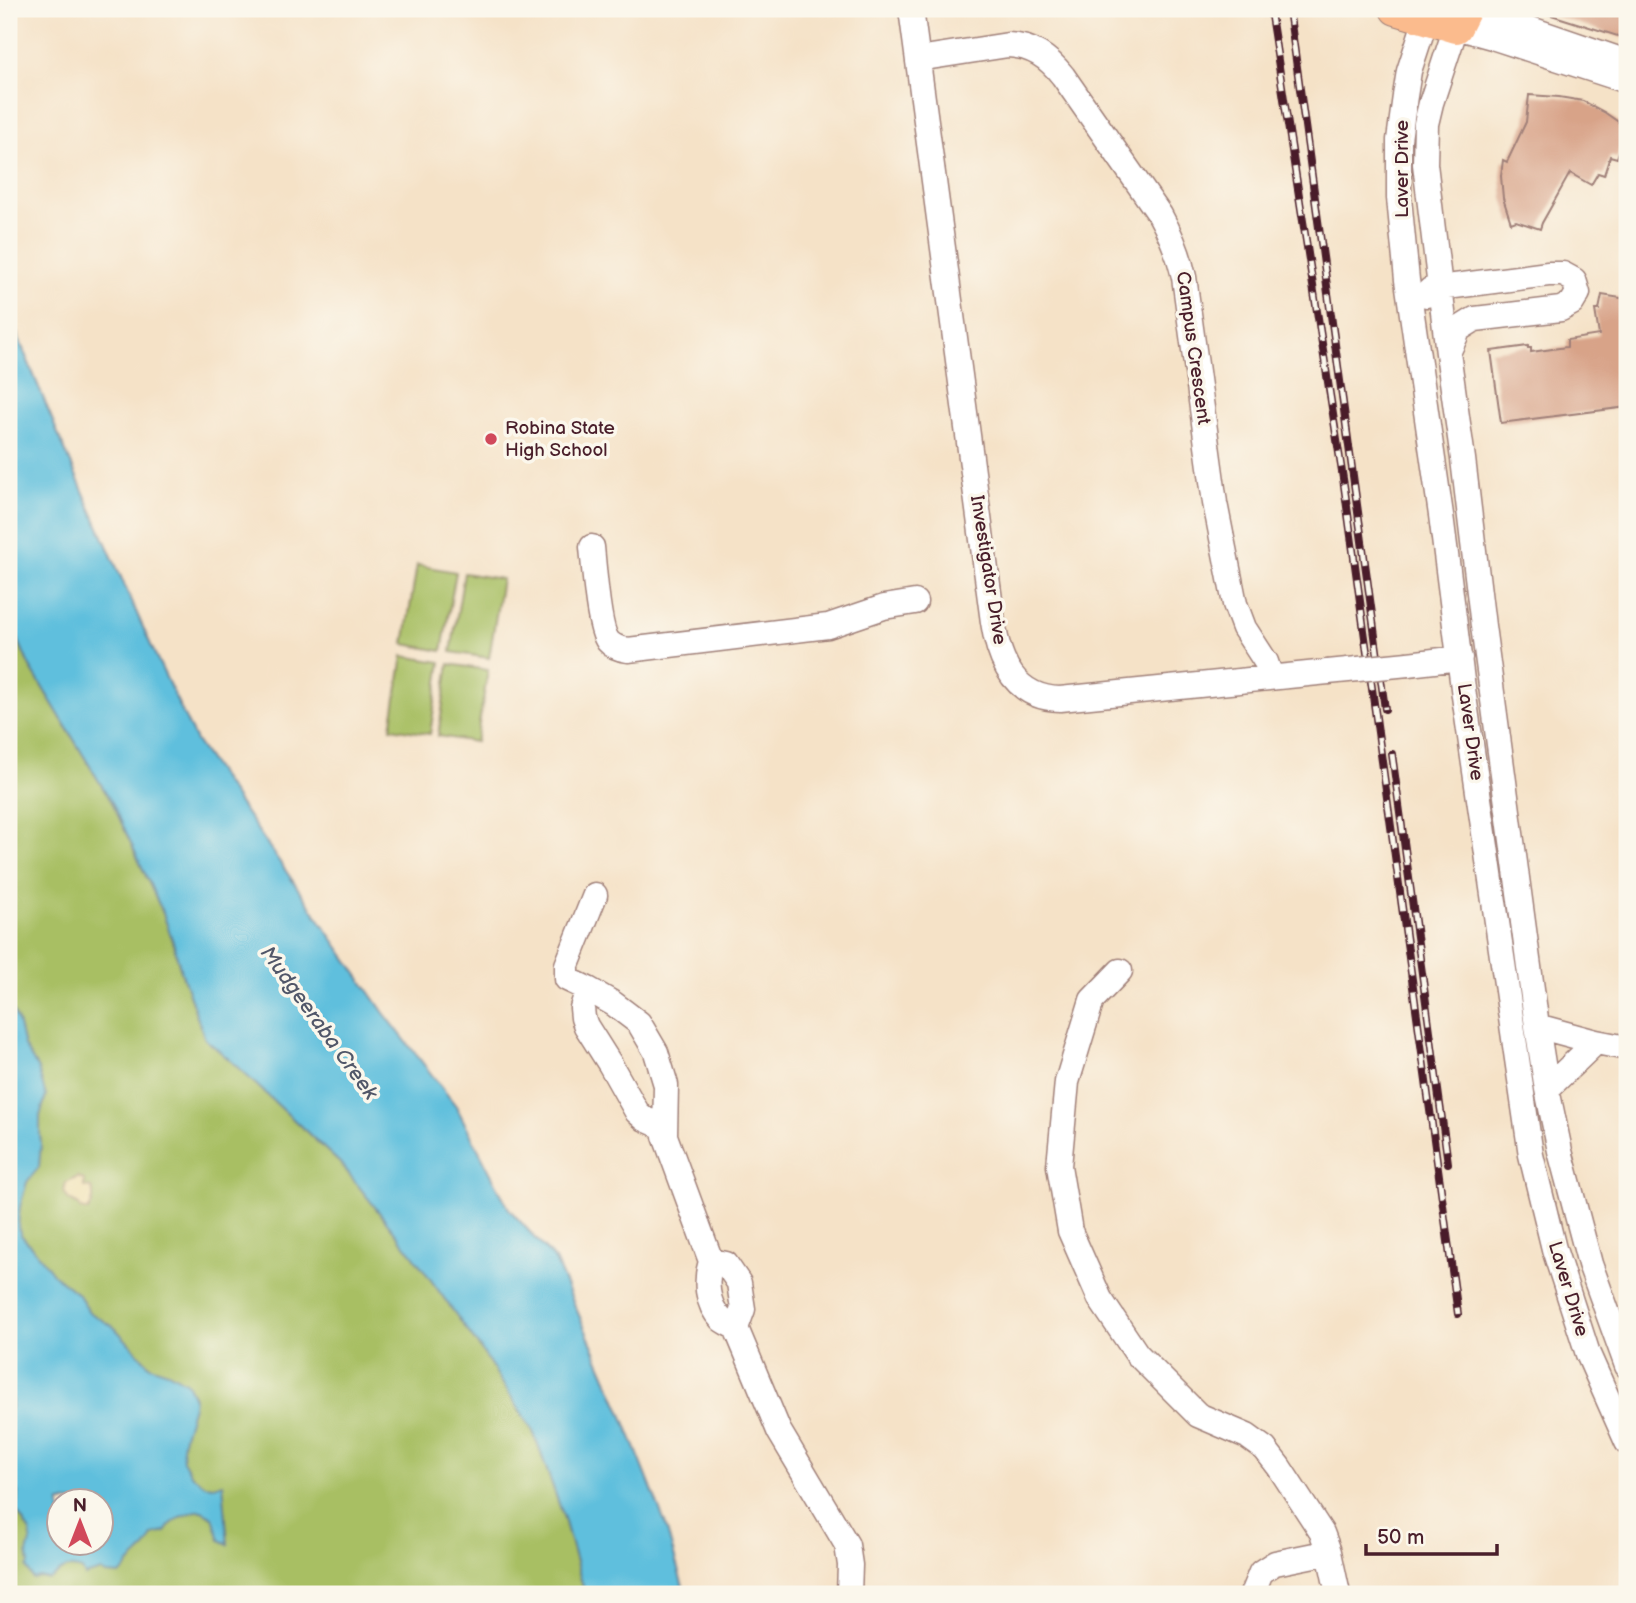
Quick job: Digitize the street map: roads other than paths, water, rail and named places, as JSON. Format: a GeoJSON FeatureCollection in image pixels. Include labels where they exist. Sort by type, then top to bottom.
{"type":"FeatureCollection","features":[{"type":"Feature","properties":{"kind":"main road"},"geometry":{"type":"LineString","coordinates":[[1395,9],[1428,14],[1464,15]]}},
{"type":"Feature","properties":{"kind":"street","name":"Investigator Drive"},"geometry":{"type":"LineString","coordinates":[[911,9],[993,622],[997,643],[1011,675],[1028,691],[1049,699],[1460,658]]}},
{"type":"Feature","properties":{"kind":"street","name":"Laver Drive"},"geometry":{"type":"LineString","coordinates":[[1428,14],[1409,71],[1399,141],[1399,198],[1407,280],[1531,1155],[1554,1249],[1588,1354],[1627,1443]]}},
{"type":"Feature","properties":{"kind":"street","name":"Laver Drive"},"geometry":{"type":"LineString","coordinates":[[1464,15],[1431,103],[1425,142],[1427,183],[1482,615],[1547,1088],[1560,1151],[1590,1264],[1627,1366]]}},
{"type":"Feature","properties":{"kind":"street"},"geometry":{"type":"LineString","coordinates":[[1464,15],[1627,62]]}},
{"type":"Feature","properties":{"kind":"street"},"geometry":{"type":"LineString","coordinates":[[1464,15],[1492,37],[1627,81]]}},
{"type":"Feature","properties":{"kind":"street","name":"Campus Crescent"},"geometry":{"type":"LineString","coordinates":[[918,59],[1008,46],[1035,50],[1063,76],[1160,215],[1176,246],[1184,276],[1219,527],[1235,604],[1272,677]]}},
{"type":"Feature","properties":{"kind":"street"},"geometry":{"type":"LineString","coordinates":[[1417,350],[1425,320],[1425,297],[1430,290],[1548,274],[1563,274],[1574,280],[1578,293],[1572,303],[1560,309],[1475,319],[1459,329],[1448,353]]}},
{"type":"Feature","properties":{"kind":"street"},"geometry":{"type":"LineString","coordinates":[[592,547],[605,634],[614,646],[628,650],[828,626],[884,607],[915,602]]}},
{"type":"Feature","properties":{"kind":"street"},"geometry":{"type":"LineString","coordinates":[[1242,680],[1250,638]]}},
{"type":"Feature","properties":{"kind":"street"},"geometry":{"type":"LineString","coordinates":[[595,895],[567,965],[567,979],[614,1004],[639,1023],[656,1052],[666,1085],[665,1136],[711,1261],[706,1274],[709,1301],[722,1320],[736,1328],[779,1431],[846,1545],[850,1565],[849,1594]]}},
{"type":"Feature","properties":{"kind":"street"},"geometry":{"type":"LineString","coordinates":[[1120,971],[1092,1000],[1067,1082],[1059,1166],[1070,1231],[1100,1298],[1137,1354],[1198,1415],[1247,1436],[1265,1449],[1279,1467],[1322,1533],[1338,1594]]}},
{"type":"Feature","properties":{"kind":"street"},"geometry":{"type":"LineString","coordinates":[[588,989],[582,1008],[586,1026],[637,1112],[645,1119],[665,1128]]}},
{"type":"Feature","properties":{"kind":"street"},"geometry":{"type":"LineString","coordinates":[[1537,1026],[1627,1048]]}},
{"type":"Feature","properties":{"kind":"street"},"geometry":{"type":"LineString","coordinates":[[1547,1088],[1597,1042]]}},
{"type":"Feature","properties":{"kind":"street"},"geometry":{"type":"LineString","coordinates":[[1252,1594],[1261,1572],[1275,1563],[1329,1552]]}},
{"type":"Feature","properties":{"kind":"water","name":"Mudgeeraba Creek"},"geometry":{"type":"Polygon","coordinates":[[[9,315],[61,441],[196,741],[384,1013],[456,1106],[509,1209],[555,1260],[620,1409],[665,1523],[685,1594],[585,1594],[563,1515],[533,1431],[480,1348],[413,1255],[341,1164],[205,1039],[163,913],[114,806],[29,665],[9,618],[9,315]]]}},
{"type":"Feature","properties":{"kind":"water"},"geometry":{"type":"Polygon","coordinates":[[[9,996],[24,1046],[38,1069],[46,1096],[40,1116],[39,1167],[27,1182],[20,1207],[18,1227],[21,1235],[54,1275],[79,1295],[89,1312],[114,1327],[150,1366],[187,1383],[194,1398],[182,1447],[183,1460],[191,1474],[205,1485],[223,1483],[228,1544],[220,1540],[213,1517],[196,1511],[180,1517],[165,1532],[153,1535],[146,1547],[120,1575],[101,1571],[85,1576],[82,1570],[72,1568],[64,1569],[49,1579],[33,1579],[27,1568],[30,1532],[16,1510],[18,1495],[9,1483],[9,1410],[12,1400],[9,1395],[9,996]]]}},
{"type":"Feature","properties":{"kind":"railway"},"geometry":{"type":"LineString","coordinates":[[1270,9],[1344,485],[1458,1314]]}},
{"type":"Feature","properties":{"kind":"railway"},"geometry":{"type":"LineString","coordinates":[[1289,9],[1385,709]]}},
{"type":"Feature","properties":{"kind":"railway"},"geometry":{"type":"LineString","coordinates":[[1392,754],[1448,1163]]}},
{"type":"Feature","properties":{"kind":"place","name":"Robina State High School"},"geometry":{"type":"Point","coordinates":[491,439]}}]}
